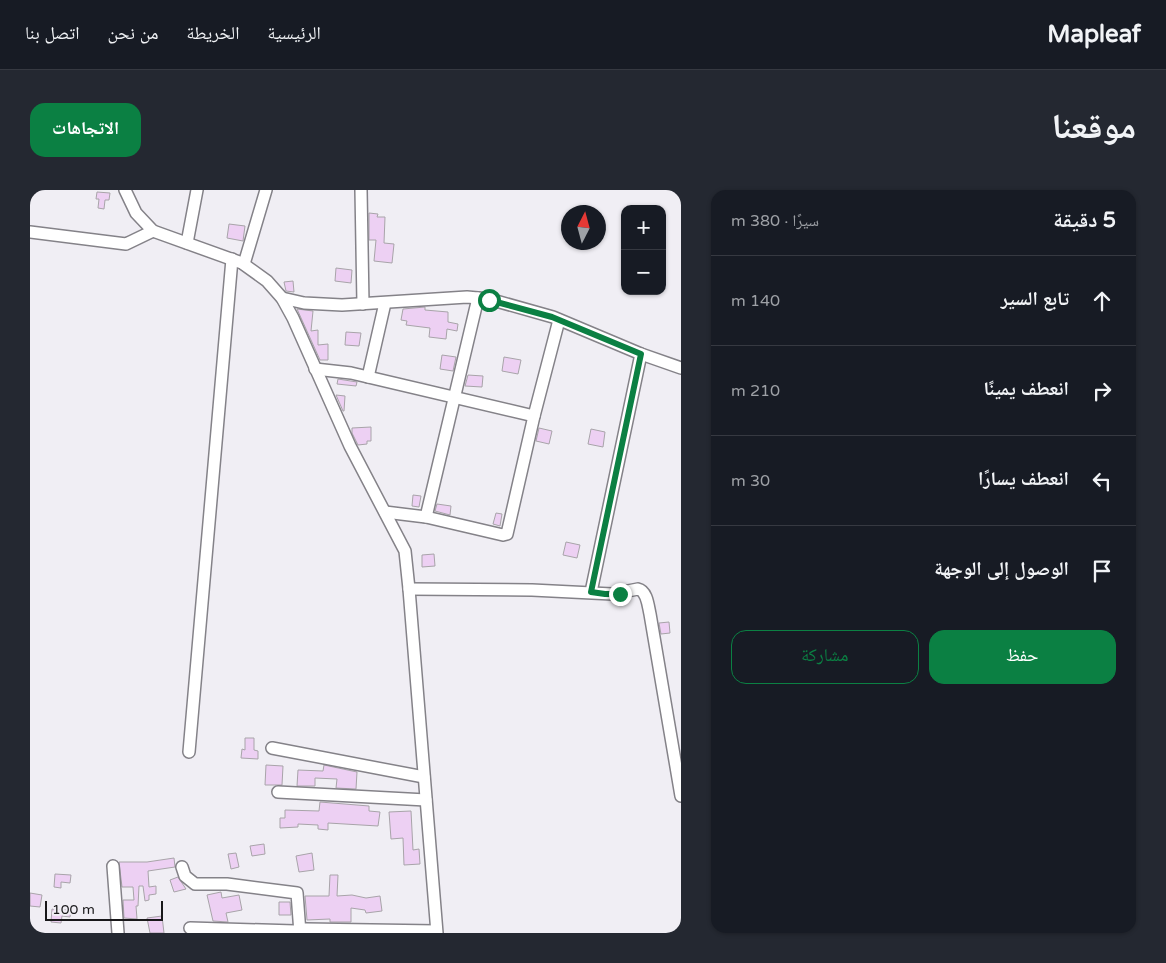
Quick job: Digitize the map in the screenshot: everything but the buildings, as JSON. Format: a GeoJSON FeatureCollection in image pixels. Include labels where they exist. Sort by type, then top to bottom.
{"type":"FeatureCollection","features":[{"type":"Feature","properties":{"kind":"street"},"geometry":{"type":"LineString","coordinates":[[125,190],[136,213],[153,231],[244,264],[267,281],[282,298],[293,318],[350,446],[405,551],[409,589],[437,932],[306,929],[299,932],[190,928]]}},
{"type":"Feature","properties":{"kind":"street"},"geometry":{"type":"LineString","coordinates":[[188,243],[197,190]]}},
{"type":"Feature","properties":{"kind":"street"},"geometry":{"type":"LineString","coordinates":[[244,264],[266,190]]}},
{"type":"Feature","properties":{"kind":"street"},"geometry":{"type":"LineString","coordinates":[[362,190],[363,304]]}},
{"type":"Feature","properties":{"kind":"street"},"geometry":{"type":"LineString","coordinates":[[30,232],[126,244],[153,231]]}},
{"type":"Feature","properties":{"kind":"street"},"geometry":{"type":"LineString","coordinates":[[189,752],[232,259]]}},
{"type":"Feature","properties":{"kind":"street"},"geometry":{"type":"LineString","coordinates":[[282,298],[314,304],[363,304],[478,298],[500,302],[559,320],[641,354],[681,368]]}},
{"type":"Feature","properties":{"kind":"street"},"geometry":{"type":"LineString","coordinates":[[426,517],[478,298]]}},
{"type":"Feature","properties":{"kind":"street"},"geometry":{"type":"LineString","coordinates":[[368,377],[385,303]]}},
{"type":"Feature","properties":{"kind":"street"},"geometry":{"type":"LineString","coordinates":[[385,512],[426,517],[503,535],[507,534],[534,416],[559,320]]}},
{"type":"Feature","properties":{"kind":"street"},"geometry":{"type":"LineString","coordinates":[[591,592],[641,354]]}},
{"type":"Feature","properties":{"kind":"street"},"geometry":{"type":"LineString","coordinates":[[315,369],[368,377],[534,416]]}},
{"type":"Feature","properties":{"kind":"street"},"geometry":{"type":"LineString","coordinates":[[409,589],[612,594],[638,589],[642,590],[650,614],[681,796]]}},
{"type":"Feature","properties":{"kind":"street"},"geometry":{"type":"LineString","coordinates":[[272,748],[424,777]]}},
{"type":"Feature","properties":{"kind":"street"},"geometry":{"type":"LineString","coordinates":[[278,792],[426,800]]}},
{"type":"Feature","properties":{"kind":"street"},"geometry":{"type":"LineString","coordinates":[[113,866],[118,933]]}},
{"type":"Feature","properties":{"kind":"street"},"geometry":{"type":"LineString","coordinates":[[182,867],[185,876],[195,884],[227,884],[297,893],[299,932]]}},
{"type":"Feature","properties":{"kind":"route"},"geometry":{"type":"LineString","coordinates":[[489,300],[552,317],[641,354],[591,592],[620,594]]}}]}
